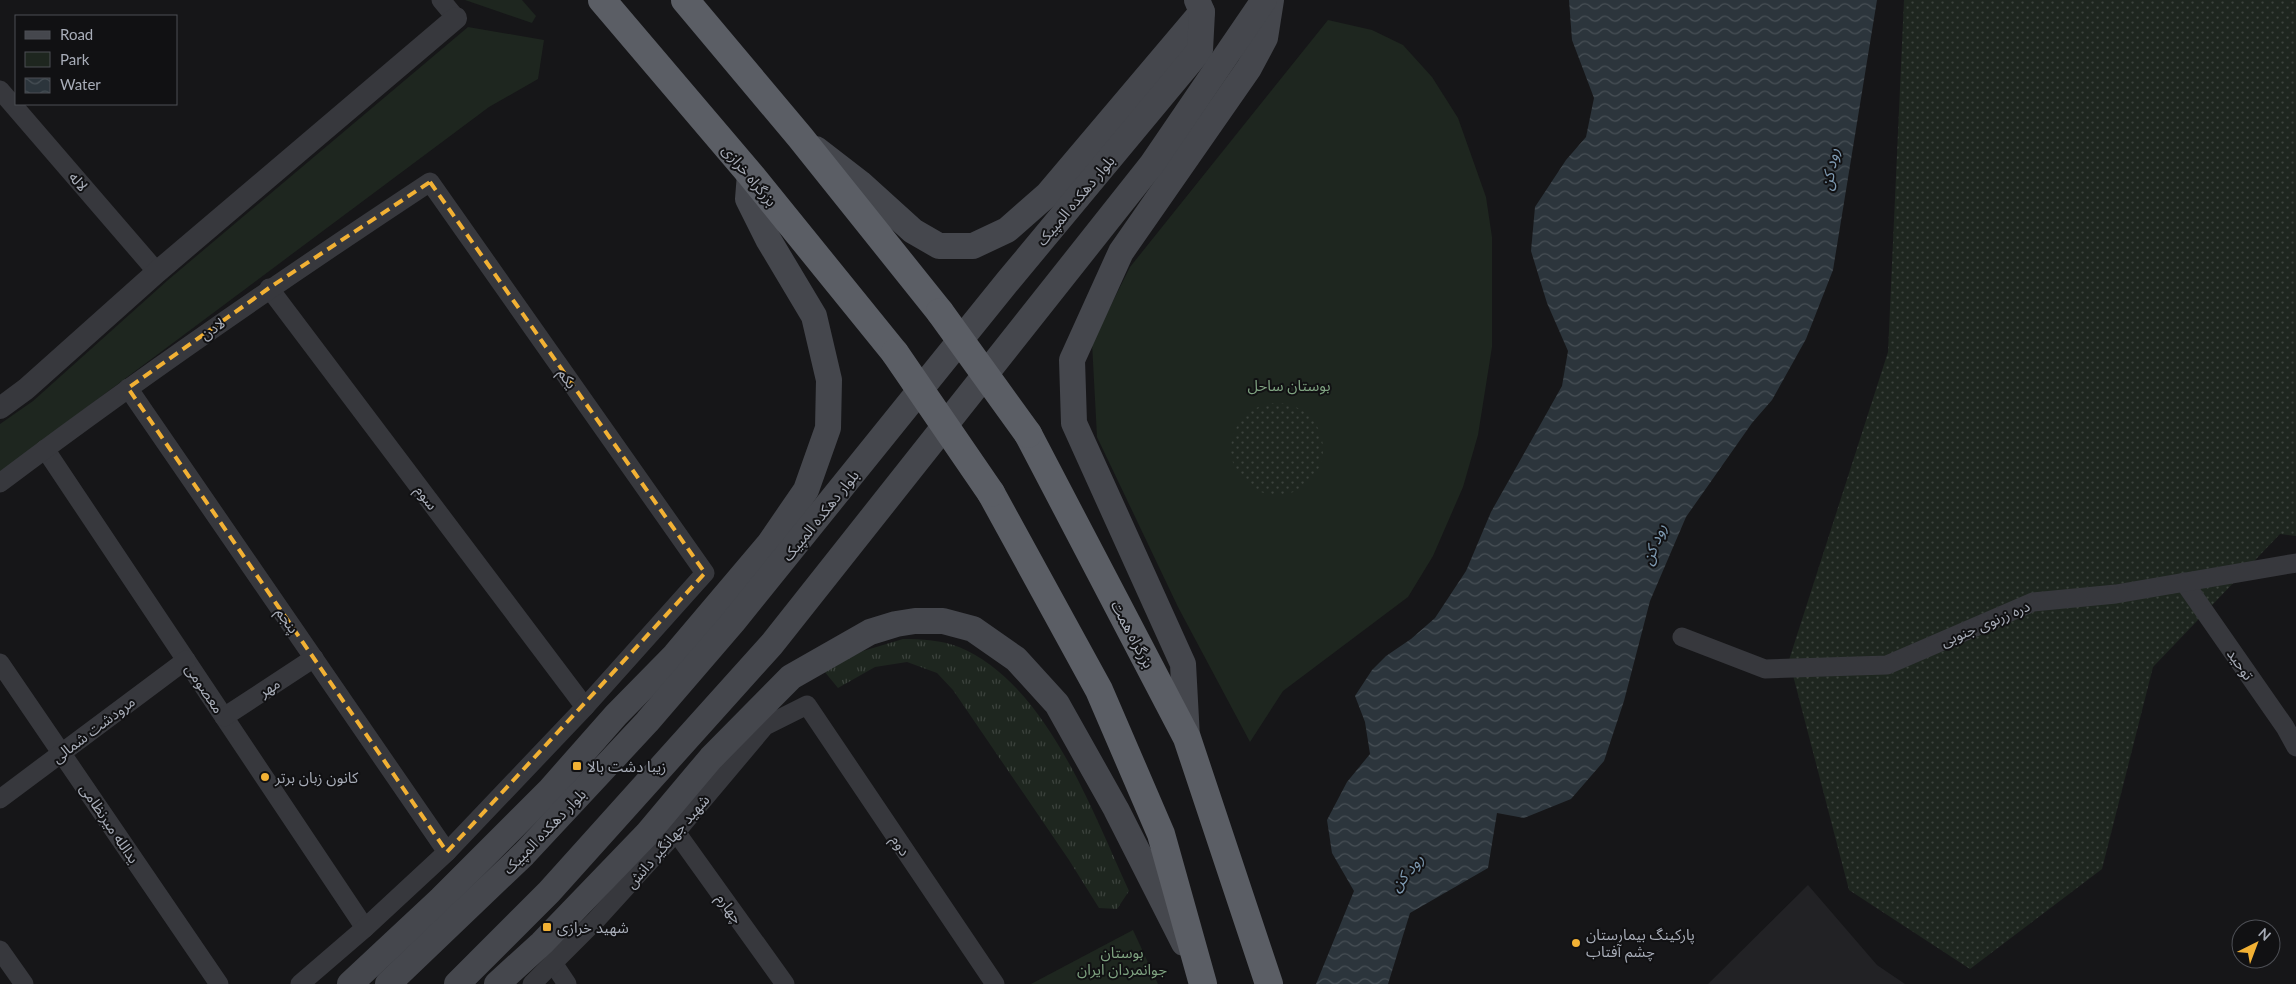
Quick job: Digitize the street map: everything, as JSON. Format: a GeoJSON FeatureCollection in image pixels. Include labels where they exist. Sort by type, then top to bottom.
{"type":"FeatureCollection","features":[{"type":"Feature","properties":{"kind":"highway","name":"بزرگراه خرازی"},"geometry":{"type":"LineString","coordinates":[[602,0],[750,174],[895,353],[991,493],[1099,690],[1150,807],[1161,834],[1201,978]]}},
{"type":"Feature","properties":{"kind":"highway"},"geometry":{"type":"LineString","coordinates":[[685,0],[800,136]]}},
{"type":"Feature","properties":{"kind":"highway","name":"بزرگراه همت"},"geometry":{"type":"LineString","coordinates":[[800,136],[940,312],[1028,434],[1187,738],[1269,984]]}},
{"type":"Feature","properties":{"kind":"main road"},"geometry":{"type":"LineString","coordinates":[[457,984],[549,892],[674,756],[772,644],[1152,164],[1264,0]]}},
{"type":"Feature","properties":{"kind":"main road"},"geometry":{"type":"LineString","coordinates":[[1187,738],[1183,664],[1074,423],[1072,360],[1121,252],[1249,68],[1265,38],[1271,0]]}},
{"type":"Feature","properties":{"kind":"main road"},"geometry":{"type":"LineString","coordinates":[[800,136],[860,183],[913,231],[939,246],[973,246],[1007,230],[1048,194],[1200,6]]}},
{"type":"Feature","properties":{"kind":"main road","name":"بلوار دهکده المپیک"},"geometry":{"type":"LineString","coordinates":[[388,984],[524,854],[647,722],[733,622],[1008,280],[1200,50],[1200,6]]}},
{"type":"Feature","properties":{"kind":"main road"},"geometry":{"type":"LineString","coordinates":[[350,984],[441,899],[522,819],[616,715],[675,655],[769,544],[806,490],[828,428],[829,380],[814,316],[768,239],[748,199],[750,174]]}},
{"type":"Feature","properties":{"kind":"main road"},"geometry":{"type":"LineString","coordinates":[[497,984],[542,943],[634,848],[711,758],[791,677],[870,632],[896,624],[925,621],[944,621],[973,629],[1016,659],[1057,704],[1116,809],[1201,978]]}},
{"type":"Feature","properties":{"kind":"street"},"geometry":{"type":"LineString","coordinates":[[0,408],[26,389],[157,272],[456,18],[441,0]]}},
{"type":"Feature","properties":{"kind":"street","name":"لاله"},"geometry":{"type":"LineString","coordinates":[[0,90],[157,272]]}},
{"type":"Feature","properties":{"kind":"street","name":"لادن"},"geometry":{"type":"LineString","coordinates":[[0,483],[128,388],[269,288],[430,182]]}},
{"type":"Feature","properties":{"kind":"street","name":"یکم"},"geometry":{"type":"LineString","coordinates":[[430,182],[706,573],[585,707]]}},
{"type":"Feature","properties":{"kind":"street","name":"سوم"},"geometry":{"type":"LineString","coordinates":[[269,288],[585,707]]}},
{"type":"Feature","properties":{"kind":"street","name":"پنجم"},"geometry":{"type":"LineString","coordinates":[[128,388],[447,852]]}},
{"type":"Feature","properties":{"kind":"street","name":"معصومی"},"geometry":{"type":"LineString","coordinates":[[45,449],[365,928]]}},
{"type":"Feature","properties":{"kind":"street","name":"دره زرنوی جنوبی"},"geometry":{"type":"LineString","coordinates":[[1682,637],[1765,669],[1887,665],[2034,602],[2116,594],[2296,563]]}},
{"type":"Feature","properties":{"kind":"street","name":"توحید"},"geometry":{"type":"LineString","coordinates":[[2184,582],[2285,727],[2296,747]]}},
{"type":"Feature","properties":{"kind":"street","name":"مهر"},"geometry":{"type":"LineString","coordinates":[[224,717],[314,658]]}},
{"type":"Feature","properties":{"kind":"street","name":"مرودشت شمالی"},"geometry":{"type":"LineString","coordinates":[[0,799],[186,660]]}},
{"type":"Feature","properties":{"kind":"street","name":"یدالله میرنظامی"},"geometry":{"type":"LineString","coordinates":[[0,663],[219,984]]}},
{"type":"Feature","properties":{"kind":"street","name":"شهید جهانگیر دانش"},"geometry":{"type":"LineString","coordinates":[[532,984],[596,920],[676,832],[765,726],[806,705]]}},
{"type":"Feature","properties":{"kind":"street","name":"دوم"},"geometry":{"type":"LineString","coordinates":[[806,705],[995,984]]}},
{"type":"Feature","properties":{"kind":"street"},"geometry":{"type":"LineString","coordinates":[[300,984],[365,928],[447,852],[585,707]]}},
{"type":"Feature","properties":{"kind":"street","name":"چهارم"},"geometry":{"type":"LineString","coordinates":[[676,832],[785,984]]}},
{"type":"Feature","properties":{"kind":"street"},"geometry":{"type":"LineString","coordinates":[[0,950],[24,984]]}},
{"type":"Feature","properties":{"kind":"street"},"geometry":{"type":"LineString","coordinates":[[553,963],[567,984]]}},
{"type":"Feature","properties":{"kind":"highlighted area"},"geometry":{"type":"Polygon","coordinates":[[[430,182],[705,573],[447,852],[128,388],[269,288],[430,182]]]}},
{"type":"Feature","properties":{"kind":"shaded area"},"geometry":{"type":"Polygon","coordinates":[[[1808,885],[1877,965],[1905,984],[1708,984],[1808,885]]]}},
{"type":"Feature","properties":{"kind":"green space"},"geometry":{"type":"Polygon","coordinates":[[[465,0],[522,0],[536,16],[532,23],[465,0]]]}},
{"type":"Feature","properties":{"kind":"green space"},"geometry":{"type":"Polygon","coordinates":[[[1904,0],[2296,0],[2296,536],[2280,534],[2153,667],[2102,869],[1970,969],[1849,890],[1789,660],[1888,352],[1904,0]]]}},
{"type":"Feature","properties":{"kind":"green space","name":"بوستان ساحل"},"geometry":{"type":"Polygon","coordinates":[[[1328,20],[1372,30],[1403,45],[1432,77],[1458,118],[1486,197],[1492,237],[1492,347],[1478,435],[1463,487],[1433,556],[1408,597],[1283,691],[1250,742],[1178,607],[1097,437],[1092,343],[1130,267],[1328,20]]]}},
{"type":"Feature","properties":{"kind":"green space"},"geometry":{"type":"Polygon","coordinates":[[[468,27],[544,40],[538,79],[489,107],[0,472],[0,424],[33,401],[168,280],[468,27]]]}},
{"type":"Feature","properties":{"kind":"green space"},"geometry":{"type":"Polygon","coordinates":[[[1277,403],[1294,407],[1309,417],[1319,432],[1323,449],[1319,466],[1309,481],[1294,491],[1277,495],[1260,491],[1245,481],[1235,466],[1231,449],[1235,432],[1245,417],[1260,407],[1277,403]]]}},
{"type":"Feature","properties":{"kind":"green space"},"geometry":{"type":"Polygon","coordinates":[[[903,639],[931,640],[959,647],[990,665],[1017,689],[1042,719],[1082,788],[1129,891],[1117,909],[1099,908],[1069,860],[953,690],[937,673],[907,662],[875,667],[838,688],[824,671],[863,651],[903,639]]]}},
{"type":"Feature","properties":{"kind":"green space","name":"بوستان جوانمردان ایران"},"geometry":{"type":"Polygon","coordinates":[[[1133,930],[1158,984],[1031,984],[1133,930]]]}},
{"type":"Feature","properties":{"kind":"water","name":"رود کن"},"geometry":{"type":"Polygon","coordinates":[[[1569,0],[1877,0],[1833,270],[1806,339],[1772,400],[1752,423],[1686,517],[1650,601],[1624,701],[1604,761],[1571,799],[1524,818],[1497,813],[1488,868],[1410,913],[1388,984],[1316,984],[1354,891],[1332,853],[1327,820],[1347,782],[1370,754],[1365,722],[1355,696],[1372,670],[1386,656],[1411,639],[1435,618],[1466,571],[1491,512],[1562,386],[1568,351],[1547,303],[1531,251],[1535,207],[1566,160],[1586,137],[1594,98],[1572,40],[1569,0]]]}},
{"type":"Feature","properties":{"kind":"place","name":"زیبا دشت بالا"},"geometry":{"type":"Point","coordinates":[577,766]}},
{"type":"Feature","properties":{"kind":"place","name":"کانون زبان برتر"},"geometry":{"type":"Point","coordinates":[265,777]}},
{"type":"Feature","properties":{"kind":"place","name":"شهید خرازی"},"geometry":{"type":"Point","coordinates":[547,927]}},
{"type":"Feature","properties":{"kind":"place","name":"پاركينگ بيمارستان چشم آفتاب"},"geometry":{"type":"Point","coordinates":[1576,943]}}]}
